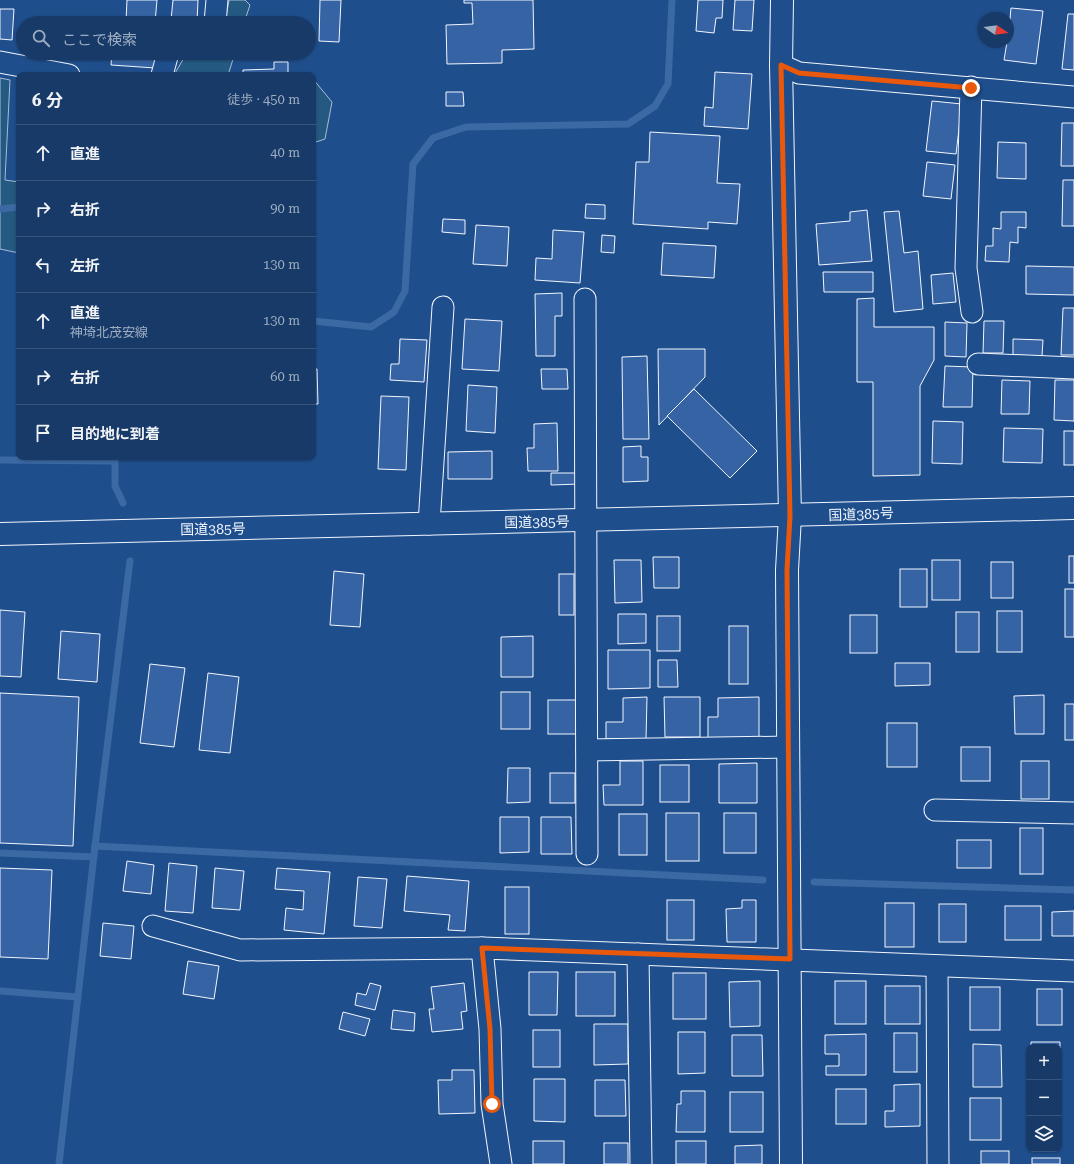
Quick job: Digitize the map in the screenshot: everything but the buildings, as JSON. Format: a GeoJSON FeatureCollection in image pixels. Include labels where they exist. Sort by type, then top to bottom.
{"type":"FeatureCollection","features":[{"type":"Feature","properties":{"kind":"main road"},"geometry":{"type":"LineString","coordinates":[[782,0],[781,65],[790,516],[787,570],[792,1164]]}},
{"type":"Feature","properties":{"kind":"main road","name":"国道385号"},"geometry":{"type":"LineString","coordinates":[[0,534],[1074,508]]}},
{"type":"Feature","properties":{"kind":"street"},"geometry":{"type":"LineString","coordinates":[[216,16],[218,0]]}},
{"type":"Feature","properties":{"kind":"street"},"geometry":{"type":"LineString","coordinates":[[163,72],[166,60]]}},
{"type":"Feature","properties":{"kind":"street"},"geometry":{"type":"LineString","coordinates":[[0,62],[53,72]]}},
{"type":"Feature","properties":{"kind":"street"},"geometry":{"type":"LineString","coordinates":[[781,65],[799,73],[1074,97]]}},
{"type":"Feature","properties":{"kind":"street"},"geometry":{"type":"LineString","coordinates":[[971,88],[966,268],[972,312]]}},
{"type":"Feature","properties":{"kind":"street"},"geometry":{"type":"LineString","coordinates":[[585,299],[587,520],[587,854]]}},
{"type":"Feature","properties":{"kind":"street"},"geometry":{"type":"LineString","coordinates":[[429,524],[443,307]]}},
{"type":"Feature","properties":{"kind":"street"},"geometry":{"type":"LineString","coordinates":[[978,364],[1074,368]]}},
{"type":"Feature","properties":{"kind":"street"},"geometry":{"type":"LineString","coordinates":[[587,750],[788,747]]}},
{"type":"Feature","properties":{"kind":"street"},"geometry":{"type":"LineString","coordinates":[[935,810],[1074,813]]}},
{"type":"Feature","properties":{"kind":"street"},"geometry":{"type":"LineString","coordinates":[[153,926],[240,950],[482,948],[1074,971]]}},
{"type":"Feature","properties":{"kind":"street"},"geometry":{"type":"LineString","coordinates":[[482,948],[490,1029],[492,1104],[501,1164]]}},
{"type":"Feature","properties":{"kind":"street"},"geometry":{"type":"LineString","coordinates":[[638,954],[641,1164]]}},
{"type":"Feature","properties":{"kind":"street"},"geometry":{"type":"LineString","coordinates":[[937,966],[938,1164]]}},
{"type":"Feature","properties":{"kind":"shaded area"},"geometry":{"type":"Polygon","coordinates":[[[229,0],[245,0],[250,5],[246,16],[226,16],[229,0]]]}},
{"type":"Feature","properties":{"kind":"shaded area"},"geometry":{"type":"Polygon","coordinates":[[[183,60],[233,60],[229,72],[176,72],[183,60]]]}},
{"type":"Feature","properties":{"kind":"shaded area"},"geometry":{"type":"Polygon","coordinates":[[[0,78],[10,80],[5,180],[16,182],[16,252],[0,249],[0,78]]]}},
{"type":"Feature","properties":{"kind":"shaded area"},"geometry":{"type":"Polygon","coordinates":[[[316,83],[332,102],[325,139],[316,142],[316,83]]]}},
{"type":"Feature","properties":{"kind":"waterway"},"geometry":{"type":"LineString","coordinates":[[316,321],[371,327],[394,312],[405,291],[413,164],[433,138],[466,127],[628,124],[655,106],[668,84],[672,0]]}},
{"type":"Feature","properties":{"kind":"waterway"},"geometry":{"type":"LineString","coordinates":[[0,209],[16,207]]}},
{"type":"Feature","properties":{"kind":"waterway"},"geometry":{"type":"LineString","coordinates":[[0,460],[114,461]]}},
{"type":"Feature","properties":{"kind":"waterway"},"geometry":{"type":"LineString","coordinates":[[115,460],[115,486],[123,503]]}},
{"type":"Feature","properties":{"kind":"waterway"},"geometry":{"type":"LineString","coordinates":[[59,1164],[95,846],[130,561]]}},
{"type":"Feature","properties":{"kind":"waterway"},"geometry":{"type":"LineString","coordinates":[[95,846],[763,880]]}},
{"type":"Feature","properties":{"kind":"waterway"},"geometry":{"type":"LineString","coordinates":[[0,853],[94,857]]}},
{"type":"Feature","properties":{"kind":"waterway"},"geometry":{"type":"LineString","coordinates":[[814,882],[1074,890]]}},
{"type":"Feature","properties":{"kind":"waterway"},"geometry":{"type":"LineString","coordinates":[[0,991],[78,997]]}},
{"type":"Feature","properties":{"kind":"route"},"geometry":{"type":"LineString","coordinates":[[492,1104],[490,1029],[482,948],[790,959],[787,570],[790,516],[781,65],[799,73],[971,88]]}}]}
